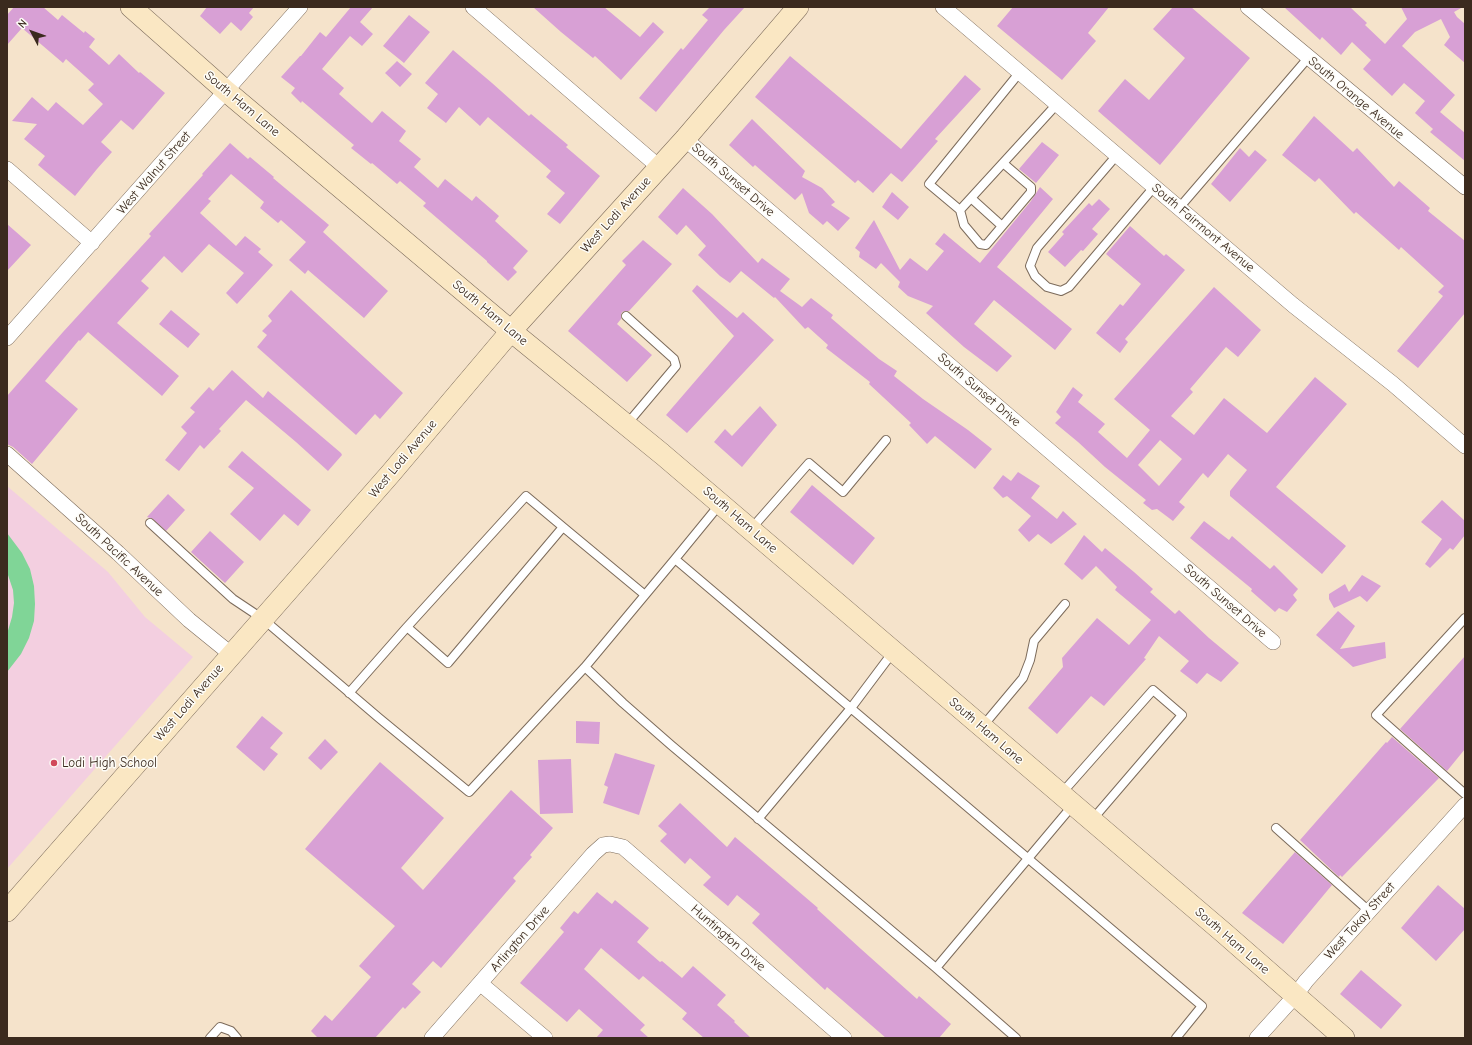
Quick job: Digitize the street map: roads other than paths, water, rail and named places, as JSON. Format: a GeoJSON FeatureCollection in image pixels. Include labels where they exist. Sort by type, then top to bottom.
{"type":"FeatureCollection","features":[{"type":"Feature","properties":{"kind":"main road","name":"South Ham Lane"},"geometry":{"type":"LineString","coordinates":[[131,7],[226,91],[511,331],[720,503],[1224,933],[1344,1038]]}},
{"type":"Feature","properties":{"kind":"main road","name":"West Lodi Avenue"},"geometry":{"type":"LineString","coordinates":[[7,911],[391,473],[511,331],[685,139],[798,7]]}},
{"type":"Feature","properties":{"kind":"street","name":"West Walnut Street"},"geometry":{"type":"LineString","coordinates":[[7,338],[300,7]]}},
{"type":"Feature","properties":{"kind":"street"},"geometry":{"type":"LineString","coordinates":[[473,7],[659,167]]}},
{"type":"Feature","properties":{"kind":"street","name":"South Fairmont Avenue"},"geometry":{"type":"LineString","coordinates":[[943,7],[1293,305],[1393,384],[1465,446]]}},
{"type":"Feature","properties":{"kind":"street","name":"South Orange Avenue"},"geometry":{"type":"LineString","coordinates":[[1248,7],[1465,187]]}},
{"type":"Feature","properties":{"kind":"street","name":"South Sunset Drive"},"geometry":{"type":"LineString","coordinates":[[685,139],[1273,642]]}},
{"type":"Feature","properties":{"kind":"street"},"geometry":{"type":"LineString","coordinates":[[7,169],[92,243]]}},
{"type":"Feature","properties":{"kind":"street","name":"South Pacific Avenue"},"geometry":{"type":"LineString","coordinates":[[7,454],[118,553],[189,620],[232,655]]}},
{"type":"Feature","properties":{"kind":"street","name":"West Tokay Street"},"geometry":{"type":"LineString","coordinates":[[1257,1038],[1295,996],[1306,981],[1465,805]]}},
{"type":"Feature","properties":{"kind":"street","name":"Arlington Drive"},"geometry":{"type":"LineString","coordinates":[[432,1038],[592,854],[603,845],[610,844]]}},
{"type":"Feature","properties":{"kind":"street","name":"Huntington Drive"},"geometry":{"type":"LineString","coordinates":[[610,844],[623,847],[844,1038]]}},
{"type":"Feature","properties":{"kind":"street"},"geometry":{"type":"LineString","coordinates":[[480,984],[545,1038]]}},
{"type":"Feature","properties":{"kind":"lane"},"geometry":{"type":"LineString","coordinates":[[1178,208],[1308,58]]}},
{"type":"Feature","properties":{"kind":"lane"},"geometry":{"type":"LineString","coordinates":[[1003,163],[1030,187],[1031,192],[986,245],[980,244],[964,225],[960,210],[929,184],[1020,72]]}},
{"type":"Feature","properties":{"kind":"lane"},"geometry":{"type":"LineString","coordinates":[[960,210],[1057,104]]}},
{"type":"Feature","properties":{"kind":"lane"},"geometry":{"type":"LineString","coordinates":[[1117,155],[1037,248],[1030,266],[1035,276],[1047,287],[1061,291],[1069,287],[1154,187]]}},
{"type":"Feature","properties":{"kind":"lane"},"geometry":{"type":"LineString","coordinates":[[971,198],[1002,226]]}},
{"type":"Feature","properties":{"kind":"lane"},"geometry":{"type":"LineString","coordinates":[[626,316],[674,359],[676,366],[627,425]]}},
{"type":"Feature","properties":{"kind":"lane"},"geometry":{"type":"LineString","coordinates":[[751,530],[809,463],[843,492],[886,440]]}},
{"type":"Feature","properties":{"kind":"lane"},"geometry":{"type":"LineString","coordinates":[[349,693],[526,496],[645,595]]}},
{"type":"Feature","properties":{"kind":"lane"},"geometry":{"type":"LineString","coordinates":[[150,523],[234,598],[263,620],[469,792],[585,667],[720,503]]}},
{"type":"Feature","properties":{"kind":"lane"},"geometry":{"type":"LineString","coordinates":[[407,627],[448,663],[563,527]]}},
{"type":"Feature","properties":{"kind":"lane"},"geometry":{"type":"LineString","coordinates":[[674,559],[1202,1006],[1176,1038]]}},
{"type":"Feature","properties":{"kind":"lane"},"geometry":{"type":"LineString","coordinates":[[981,727],[1023,678],[1030,660],[1034,641],[1065,604]]}},
{"type":"Feature","properties":{"kind":"lane"},"geometry":{"type":"LineString","coordinates":[[1465,618],[1376,715],[1465,794]]}},
{"type":"Feature","properties":{"kind":"lane"},"geometry":{"type":"LineString","coordinates":[[758,819],[851,708],[893,651]]}},
{"type":"Feature","properties":{"kind":"lane"},"geometry":{"type":"LineString","coordinates":[[585,667],[629,709],[936,968],[1016,1038]]}},
{"type":"Feature","properties":{"kind":"lane"},"geometry":{"type":"LineString","coordinates":[[936,968],[1028,859],[1067,800],[1153,690],[1182,715],[1092,821]]}},
{"type":"Feature","properties":{"kind":"lane"},"geometry":{"type":"LineString","coordinates":[[1276,828],[1369,911]]}},
{"type":"Feature","properties":{"kind":"lane"},"geometry":{"type":"LineString","coordinates":[[210,1038],[220,1026],[231,1031],[237,1038]]}},
{"type":"Feature","properties":{"kind":"place","name":"Lodi High School"},"geometry":{"type":"Point","coordinates":[54,763]}}]}
